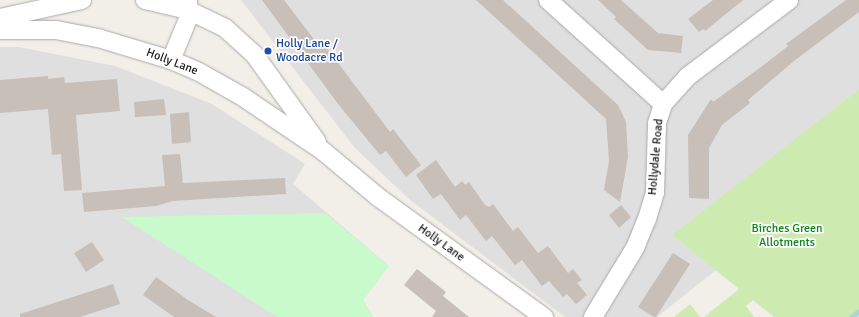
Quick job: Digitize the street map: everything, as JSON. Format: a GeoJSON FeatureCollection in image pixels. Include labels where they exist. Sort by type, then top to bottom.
{"type":"FeatureCollection","features":[{"type":"Feature","properties":{"kind":"street"},"geometry":{"type":"LineString","coordinates":[[0,18],[82,0]]}},
{"type":"Feature","properties":{"kind":"street","name":"Holly Lane"},"geometry":{"type":"LineString","coordinates":[[145,0],[188,5],[225,28],[254,54],[323,151]]}},
{"type":"Feature","properties":{"kind":"street","name":"Hollydale Road"},"geometry":{"type":"LineString","coordinates":[[548,0],[663,104]]}},
{"type":"Feature","properties":{"kind":"street","name":"Hollydale Road"},"geometry":{"type":"LineString","coordinates":[[593,317],[635,248],[647,219],[655,192],[657,123],[663,104],[687,78],[790,0]]}},
{"type":"Feature","properties":{"kind":"street"},"geometry":{"type":"LineString","coordinates":[[171,60],[188,19],[188,5]]}},
{"type":"Feature","properties":{"kind":"street","name":"Holly Lane"},"geometry":{"type":"LineString","coordinates":[[0,30],[56,30],[91,36],[171,60],[199,72],[243,97],[323,151],[378,197],[544,317]]}},
{"type":"Feature","properties":{"kind":"shaded area"},"geometry":{"type":"Polygon","coordinates":[[[241,0],[859,0],[859,89],[673,235],[716,270],[657,317],[565,317],[410,200],[354,147],[241,0]]]}},
{"type":"Feature","properties":{"kind":"shaded area"},"geometry":{"type":"Polygon","coordinates":[[[0,47],[19,47],[115,66],[212,104],[305,164],[293,184],[389,266],[363,300],[373,317],[0,317],[0,47]]]}},
{"type":"Feature","properties":{"kind":"green space","name":"Birches Green Allotments"},"geometry":{"type":"Polygon","coordinates":[[[859,89],[859,317],[774,317],[753,300],[746,306],[754,317],[704,317],[739,289],[672,235],[859,89]]]}},
{"type":"Feature","properties":{"kind":"green space"},"geometry":{"type":"Polygon","coordinates":[[[325,213],[389,266],[363,300],[373,317],[277,317],[122,217],[325,213]]]}},
{"type":"Feature","properties":{"kind":"green space"},"geometry":{"type":"Polygon","coordinates":[[[690,304],[700,317],[674,317],[690,304]]]}},
{"type":"Feature","properties":{"kind":"building"},"geometry":{"type":"Polygon","coordinates":[[[262,0],[284,0],[316,42],[320,39],[390,132],[393,129],[421,165],[406,177],[386,151],[380,155],[338,104],[262,0]]]}},
{"type":"Feature","properties":{"kind":"building"},"geometry":{"type":"Polygon","coordinates":[[[476,0],[503,0],[618,105],[626,122],[628,157],[620,202],[604,190],[609,161],[606,119],[476,0]]]}},
{"type":"Feature","properties":{"kind":"building"},"geometry":{"type":"Polygon","coordinates":[[[598,0],[621,0],[658,33],[683,36],[681,53],[648,50],[614,19],[616,17],[598,0]]]}},
{"type":"Feature","properties":{"kind":"building"},"geometry":{"type":"Polygon","coordinates":[[[713,0],[743,0],[705,31],[704,29],[699,32],[688,19],[713,0]]]}},
{"type":"Feature","properties":{"kind":"building"},"geometry":{"type":"Polygon","coordinates":[[[846,0],[859,0],[859,12],[794,61],[748,100],[750,103],[722,125],[709,148],[709,199],[689,198],[688,135],[711,99],[713,102],[761,67],[788,46],[786,44],[846,0]]]}},
{"type":"Feature","properties":{"kind":"building"},"geometry":{"type":"Polygon","coordinates":[[[48,76],[48,79],[64,77],[65,83],[117,79],[120,111],[76,115],[82,190],[64,191],[61,154],[52,155],[48,109],[0,113],[0,80],[48,76]]]}},
{"type":"Feature","properties":{"kind":"building"},"geometry":{"type":"Polygon","coordinates":[[[164,99],[166,115],[135,117],[134,102],[164,99]]]}},
{"type":"Feature","properties":{"kind":"building"},"geometry":{"type":"Polygon","coordinates":[[[189,112],[191,142],[172,144],[170,114],[189,112]]]}},
{"type":"Feature","properties":{"kind":"building"},"geometry":{"type":"Polygon","coordinates":[[[180,154],[183,183],[285,178],[286,194],[173,201],[156,206],[84,212],[82,193],[165,186],[162,155],[180,154]]]}},
{"type":"Feature","properties":{"kind":"building"},"geometry":{"type":"Polygon","coordinates":[[[436,160],[455,187],[462,181],[465,185],[469,182],[485,205],[489,207],[493,204],[513,231],[518,227],[538,253],[548,246],[568,273],[573,269],[582,280],[577,283],[587,295],[576,304],[567,294],[563,297],[549,281],[542,286],[522,260],[515,265],[492,236],[486,241],[466,215],[460,220],[441,194],[433,199],[416,175],[436,160]]]}},
{"type":"Feature","properties":{"kind":"building"},"geometry":{"type":"Polygon","coordinates":[[[621,205],[631,217],[619,228],[609,215],[621,205]]]}},
{"type":"Feature","properties":{"kind":"building"},"geometry":{"type":"Polygon","coordinates":[[[92,242],[104,260],[86,272],[74,253],[92,242]]]}},
{"type":"Feature","properties":{"kind":"building"},"geometry":{"type":"Polygon","coordinates":[[[673,253],[690,264],[656,317],[654,317],[638,307],[673,253]]]}},
{"type":"Feature","properties":{"kind":"building"},"geometry":{"type":"Polygon","coordinates":[[[417,269],[446,292],[443,296],[469,317],[432,317],[436,311],[404,285],[417,269]]]}},
{"type":"Feature","properties":{"kind":"building"},"geometry":{"type":"Polygon","coordinates":[[[156,277],[188,300],[216,317],[174,317],[143,295],[156,277]]]}},
{"type":"Feature","properties":{"kind":"building"},"geometry":{"type":"Polygon","coordinates":[[[113,284],[120,304],[80,317],[20,317],[20,314],[113,284]]]}},
{"type":"Feature","properties":{"kind":"waterway"},"geometry":{"type":"LineString","coordinates":[[851,317],[859,311]]}},
{"type":"Feature","properties":{"kind":"place","name":"Holly Lane / Woodacre Rd"},"geometry":{"type":"Point","coordinates":[268,51]}}]}
